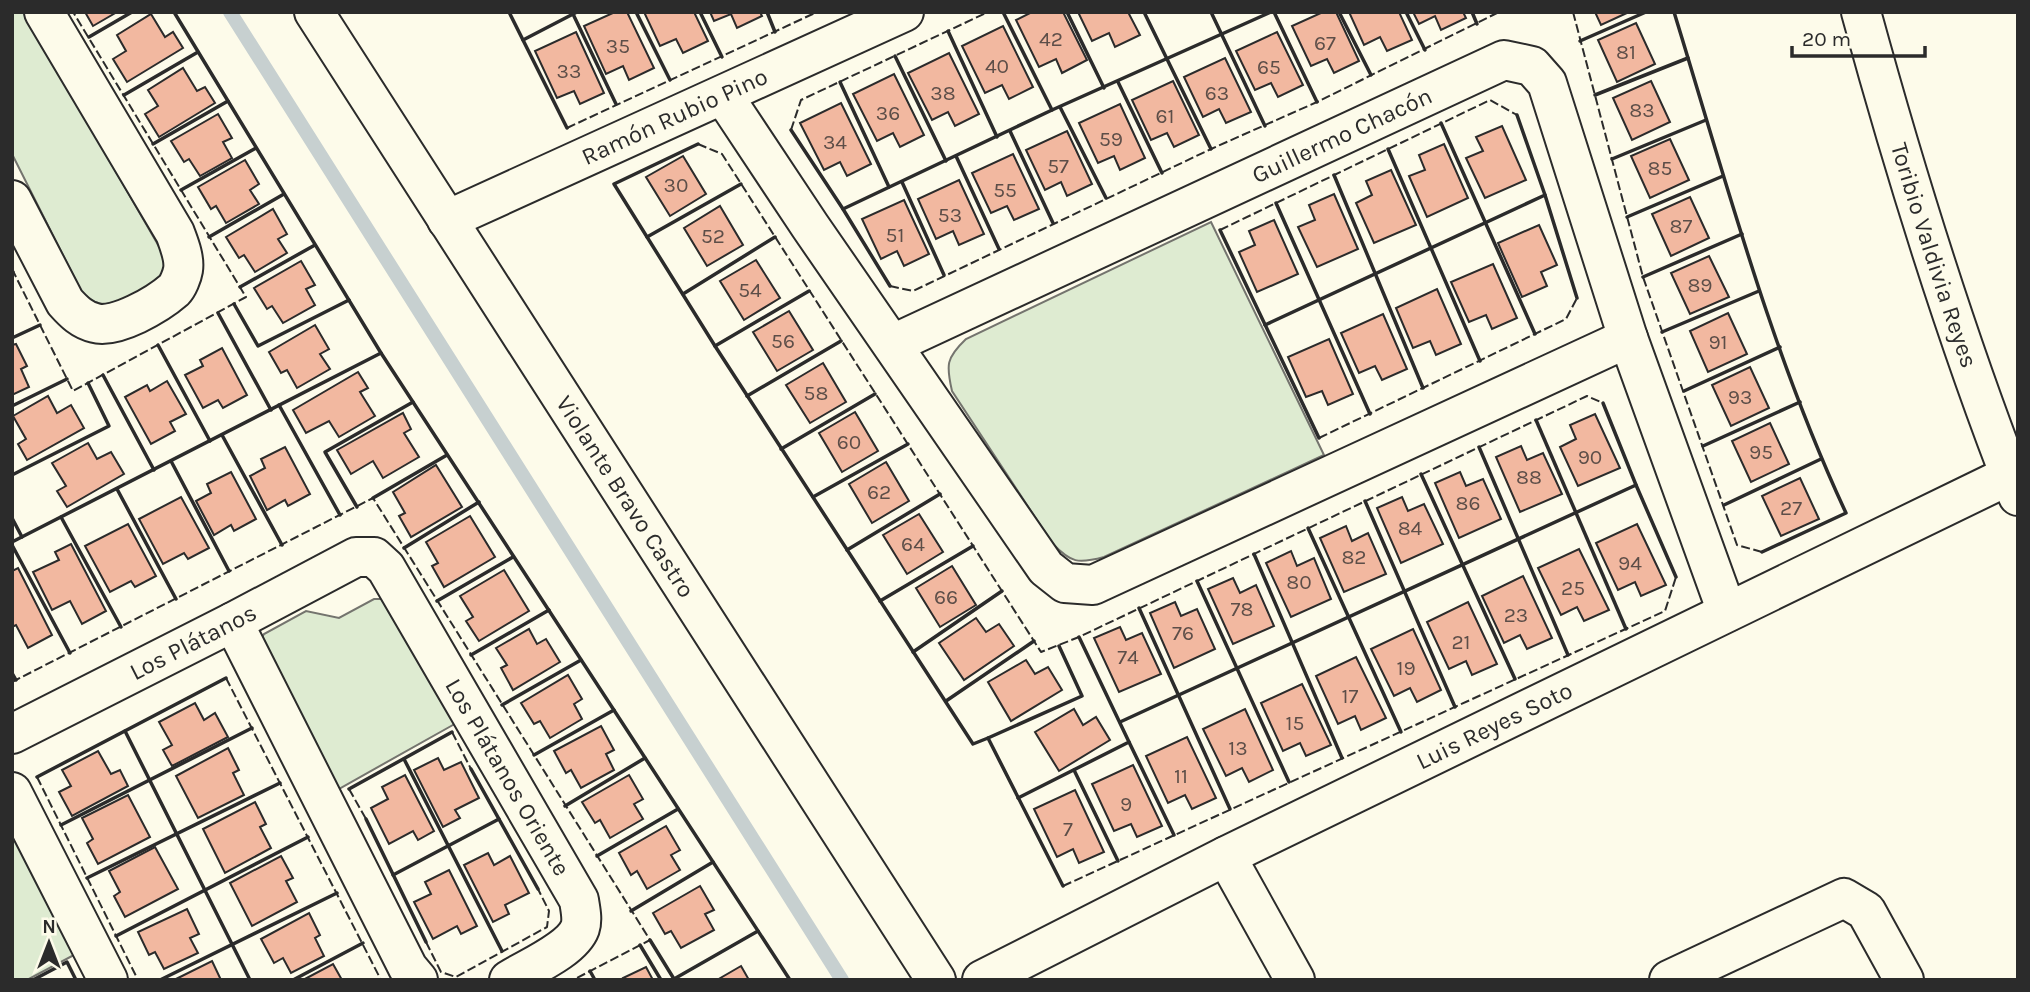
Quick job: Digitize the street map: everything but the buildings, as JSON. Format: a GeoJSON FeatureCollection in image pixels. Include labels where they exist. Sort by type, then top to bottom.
{"type":"FeatureCollection","features":[{"type":"Feature","properties":{"kind":"street"},"geometry":{"type":"LineString","coordinates":[[12,200],[65,302],[77,316],[96,324],[115,324],[156,303],[176,288],[183,269],[181,250],[175,233],[44,12]]}},
{"type":"Feature","properties":{"kind":"street","name":"Violante Bravo Castro"},"geometry":{"type":"LineString","coordinates":[[314,12],[936,980]]}},
{"type":"Feature","properties":{"kind":"street","name":"Ramón Rubio Pino"},"geometry":{"type":"LineString","coordinates":[[447,220],[904,12]]}},
{"type":"Feature","properties":{"kind":"street","name":"Toribio Valdivia Reyes"},"geometry":{"type":"LineString","coordinates":[[1861,12],[1892,127],[1932,253],[2014,485]]}},
{"type":"Feature","properties":{"kind":"street","name":"Guillermo Chacón"},"geometry":{"type":"LineString","coordinates":[[892,344],[1504,60],[1532,66],[1547,83],[1628,338],[1727,612]]}},
{"type":"Feature","properties":{"kind":"street"},"geometry":{"type":"LineString","coordinates":[[723,96],[1046,568],[1065,583],[1093,585],[1628,338]]}},
{"type":"Feature","properties":{"kind":"street","name":"Luis Reyes Soto"},"geometry":{"type":"LineString","coordinates":[[982,980],[1226,856],[1727,612],[2014,485]]}},
{"type":"Feature","properties":{"kind":"street","name":"Los Plátanos"},"geometry":{"type":"LineString","coordinates":[[12,734],[356,557],[374,557]]}},
{"type":"Feature","properties":{"kind":"street","name":"Los Plátanos Oriente"},"geometry":{"type":"LineString","coordinates":[[374,557],[386,568],[579,900],[580,928],[566,946],[509,980]]}},
{"type":"Feature","properties":{"kind":"street"},"geometry":{"type":"LineString","coordinates":[[233,622],[408,968],[418,980]]}},
{"type":"Feature","properties":{"kind":"street"},"geometry":{"type":"LineString","coordinates":[[12,792],[108,980]]}},
{"type":"Feature","properties":{"kind":"street"},"geometry":{"type":"LineString","coordinates":[[1226,856],[1295,980]]}},
{"type":"Feature","properties":{"kind":"street"},"geometry":{"type":"LineString","coordinates":[[1669,980],[1844,898],[1866,911],[1904,980]]}},
{"type":"Feature","properties":{"kind":"green space"},"geometry":{"type":"Polygon","coordinates":[[[12,12],[24,12],[163,254],[165,267],[157,280],[122,301],[100,304],[82,293],[12,154],[12,12]]]}},
{"type":"Feature","properties":{"kind":"green space"},"geometry":{"type":"Polygon","coordinates":[[[1211,222],[1324,455],[1104,557],[1088,561],[1070,558],[1052,543],[952,391],[949,375],[951,357],[966,339],[1211,222]]]}},
{"type":"Feature","properties":{"kind":"green space"},"geometry":{"type":"Polygon","coordinates":[[[374,599],[383,599],[460,721],[337,790],[261,639],[264,634],[306,611],[339,618],[374,599]]]}},
{"type":"Feature","properties":{"kind":"green space"},"geometry":{"type":"Polygon","coordinates":[[[12,828],[74,955],[27,980],[12,980],[12,828]]]}},
{"type":"Feature","properties":{"kind":"waterway"},"geometry":{"type":"LineString","coordinates":[[230,12],[842,980]]}},
{"type":"Feature","properties":{"kind":"fence"},"geometry":{"type":"LineString","coordinates":[[12,269],[73,391],[246,297],[73,12]]}},
{"type":"Feature","properties":{"kind":"fence"},"geometry":{"type":"LineString","coordinates":[[567,128],[817,12]]}},
{"type":"Feature","properties":{"kind":"fence"},"geometry":{"type":"LineString","coordinates":[[791,130],[801,100],[988,12]]}},
{"type":"Feature","properties":{"kind":"fence"},"geometry":{"type":"LineString","coordinates":[[890,286],[913,291],[1211,149],[1317,102],[1499,12]]}},
{"type":"Feature","properties":{"kind":"fence"},"geometry":{"type":"LineString","coordinates":[[1573,12],[1643,277],[1737,545],[1762,552]]}},
{"type":"Feature","properties":{"kind":"fence"},"geometry":{"type":"LineString","coordinates":[[1220,230],[1490,100],[1517,115]]}},
{"type":"Feature","properties":{"kind":"fence"},"geometry":{"type":"LineString","coordinates":[[698,144],[722,154],[1041,652],[1079,637],[1587,396],[1603,403]]}},
{"type":"Feature","properties":{"kind":"fence"},"geometry":{"type":"LineString","coordinates":[[1319,438],[1566,319],[1577,298]]}},
{"type":"Feature","properties":{"kind":"fence"},"geometry":{"type":"LineString","coordinates":[[12,682],[373,498],[650,940],[573,980]]}},
{"type":"Feature","properties":{"kind":"fence"},"geometry":{"type":"LineString","coordinates":[[1063,886],[1665,611],[1676,577]]}},
{"type":"Feature","properties":{"kind":"fence"},"geometry":{"type":"LineString","coordinates":[[226,678],[381,980]]}},
{"type":"Feature","properties":{"kind":"fence"},"geometry":{"type":"LineString","coordinates":[[452,732],[471,769]]}},
{"type":"Feature","properties":{"kind":"fence"},"geometry":{"type":"LineString","coordinates":[[37,777],[138,980]]}},
{"type":"Feature","properties":{"kind":"fence"},"geometry":{"type":"LineString","coordinates":[[349,789],[366,819]]}},
{"type":"Feature","properties":{"kind":"fence"},"geometry":{"type":"LineString","coordinates":[[426,942],[441,972],[456,977],[547,927],[549,911],[538,889]]}},
{"type":"Feature","properties":{"kind":"wall"},"geometry":{"type":"LineString","coordinates":[[89,37],[132,12]]}},
{"type":"Feature","properties":{"kind":"wall"},"geometry":{"type":"LineString","coordinates":[[12,542],[381,353],[174,12]]}},
{"type":"Feature","properties":{"kind":"wall"},"geometry":{"type":"LineString","coordinates":[[509,12],[567,128]]}},
{"type":"Feature","properties":{"kind":"wall"},"geometry":{"type":"LineString","coordinates":[[523,40],[577,12]]}},
{"type":"Feature","properties":{"kind":"wall"},"geometry":{"type":"LineString","coordinates":[[636,12],[670,80]]}},
{"type":"Feature","properties":{"kind":"wall"},"geometry":{"type":"LineString","coordinates":[[700,12],[722,57]]}},
{"type":"Feature","properties":{"kind":"wall"},"geometry":{"type":"LineString","coordinates":[[767,12],[775,32]]}},
{"type":"Feature","properties":{"kind":"wall"},"geometry":{"type":"LineString","coordinates":[[1003,12],[1052,110]]}},
{"type":"Feature","properties":{"kind":"wall"},"geometry":{"type":"LineString","coordinates":[[1067,12],[1104,88]]}},
{"type":"Feature","properties":{"kind":"wall"},"geometry":{"type":"LineString","coordinates":[[1144,12],[1211,149]]}},
{"type":"Feature","properties":{"kind":"wall"},"geometry":{"type":"LineString","coordinates":[[1211,12],[1265,126]]}},
{"type":"Feature","properties":{"kind":"wall"},"geometry":{"type":"LineString","coordinates":[[843,209],[1052,110],[1271,12]]}},
{"type":"Feature","properties":{"kind":"wall"},"geometry":{"type":"LineString","coordinates":[[1274,12],[1317,102]]}},
{"type":"Feature","properties":{"kind":"wall"},"geometry":{"type":"LineString","coordinates":[[1339,12],[1371,75]]}},
{"type":"Feature","properties":{"kind":"wall"},"geometry":{"type":"LineString","coordinates":[[1406,12],[1425,50]]}},
{"type":"Feature","properties":{"kind":"wall"},"geometry":{"type":"LineString","coordinates":[[1472,12],[1477,24]]}},
{"type":"Feature","properties":{"kind":"wall"},"geometry":{"type":"LineString","coordinates":[[1580,41],[1646,12]]}},
{"type":"Feature","properties":{"kind":"wall"},"geometry":{"type":"LineString","coordinates":[[1674,12],[1772,328],[1819,452],[1846,513],[1762,552]]}},
{"type":"Feature","properties":{"kind":"wall"},"geometry":{"type":"LineString","coordinates":[[573,14],[616,104]]}},
{"type":"Feature","properties":{"kind":"wall"},"geometry":{"type":"LineString","coordinates":[[948,31],[997,137]]}},
{"type":"Feature","properties":{"kind":"wall"},"geometry":{"type":"LineString","coordinates":[[124,95],[198,52]]}},
{"type":"Feature","properties":{"kind":"wall"},"geometry":{"type":"LineString","coordinates":[[895,56],[946,161]]}},
{"type":"Feature","properties":{"kind":"wall"},"geometry":{"type":"LineString","coordinates":[[1595,95],[1688,58]]}},
{"type":"Feature","properties":{"kind":"wall"},"geometry":{"type":"LineString","coordinates":[[840,82],[889,187]]}},
{"type":"Feature","properties":{"kind":"wall"},"geometry":{"type":"LineString","coordinates":[[1118,82],[1162,173]]}},
{"type":"Feature","properties":{"kind":"wall"},"geometry":{"type":"LineString","coordinates":[[153,144],[228,101]]}},
{"type":"Feature","properties":{"kind":"wall"},"geometry":{"type":"LineString","coordinates":[[1060,107],[1106,198]]}},
{"type":"Feature","properties":{"kind":"wall"},"geometry":{"type":"LineString","coordinates":[[1265,325],[1545,195],[1517,115]]}},
{"type":"Feature","properties":{"kind":"wall"},"geometry":{"type":"LineString","coordinates":[[1612,159],[1706,120]]}},
{"type":"Feature","properties":{"kind":"wall"},"geometry":{"type":"LineString","coordinates":[[1441,123],[1535,334]]}},
{"type":"Feature","properties":{"kind":"wall"},"geometry":{"type":"LineString","coordinates":[[791,130],[890,286]]}},
{"type":"Feature","properties":{"kind":"wall"},"geometry":{"type":"LineString","coordinates":[[1010,131],[1053,223]]}},
{"type":"Feature","properties":{"kind":"wall"},"geometry":{"type":"LineString","coordinates":[[698,144],[614,184],[715,346],[973,744],[988,738],[1063,886]]}},
{"type":"Feature","properties":{"kind":"wall"},"geometry":{"type":"LineString","coordinates":[[181,190],[256,148]]}},
{"type":"Feature","properties":{"kind":"wall"},"geometry":{"type":"LineString","coordinates":[[1388,149],[1480,361]]}},
{"type":"Feature","properties":{"kind":"wall"},"geometry":{"type":"LineString","coordinates":[[956,156],[999,249]]}},
{"type":"Feature","properties":{"kind":"wall"},"geometry":{"type":"LineString","coordinates":[[1334,175],[1423,388]]}},
{"type":"Feature","properties":{"kind":"wall"},"geometry":{"type":"LineString","coordinates":[[1627,217],[1723,176]]}},
{"type":"Feature","properties":{"kind":"wall"},"geometry":{"type":"LineString","coordinates":[[902,182],[944,275]]}},
{"type":"Feature","properties":{"kind":"wall"},"geometry":{"type":"LineString","coordinates":[[647,237],[741,184]]}},
{"type":"Feature","properties":{"kind":"wall"},"geometry":{"type":"LineString","coordinates":[[209,237],[284,194]]}},
{"type":"Feature","properties":{"kind":"wall"},"geometry":{"type":"LineString","coordinates":[[1545,195],[1577,298]]}},
{"type":"Feature","properties":{"kind":"wall"},"geometry":{"type":"LineString","coordinates":[[1276,203],[1370,414]]}},
{"type":"Feature","properties":{"kind":"wall"},"geometry":{"type":"LineString","coordinates":[[1220,230],[1319,438]]}},
{"type":"Feature","properties":{"kind":"wall"},"geometry":{"type":"LineString","coordinates":[[1643,277],[1742,234]]}},
{"type":"Feature","properties":{"kind":"wall"},"geometry":{"type":"LineString","coordinates":[[683,294],[775,237]]}},
{"type":"Feature","properties":{"kind":"wall"},"geometry":{"type":"LineString","coordinates":[[240,287],[315,245]]}},
{"type":"Feature","properties":{"kind":"wall"},"geometry":{"type":"LineString","coordinates":[[715,346],[809,291]]}},
{"type":"Feature","properties":{"kind":"wall"},"geometry":{"type":"LineString","coordinates":[[1662,332],[1759,291]]}},
{"type":"Feature","properties":{"kind":"wall"},"geometry":{"type":"LineString","coordinates":[[234,304],[258,346],[349,300]]}},
{"type":"Feature","properties":{"kind":"wall"},"geometry":{"type":"LineString","coordinates":[[218,313],[271,410]]}},
{"type":"Feature","properties":{"kind":"wall"},"geometry":{"type":"LineString","coordinates":[[12,338],[40,325]]}},
{"type":"Feature","properties":{"kind":"wall"},"geometry":{"type":"LineString","coordinates":[[747,396],[841,341]]}},
{"type":"Feature","properties":{"kind":"wall"},"geometry":{"type":"LineString","coordinates":[[158,345],[210,441]]}},
{"type":"Feature","properties":{"kind":"wall"},"geometry":{"type":"LineString","coordinates":[[1684,391],[1780,347]]}},
{"type":"Feature","properties":{"kind":"wall"},"geometry":{"type":"LineString","coordinates":[[381,353],[790,980]]}},
{"type":"Feature","properties":{"kind":"wall"},"geometry":{"type":"LineString","coordinates":[[103,375],[154,470]]}},
{"type":"Feature","properties":{"kind":"wall"},"geometry":{"type":"LineString","coordinates":[[12,406],[67,379]]}},
{"type":"Feature","properties":{"kind":"wall"},"geometry":{"type":"LineString","coordinates":[[12,475],[109,426],[88,383]]}},
{"type":"Feature","properties":{"kind":"wall"},"geometry":{"type":"LineString","coordinates":[[781,449],[875,394]]}},
{"type":"Feature","properties":{"kind":"wall"},"geometry":{"type":"LineString","coordinates":[[357,507],[325,452],[413,402]]}},
{"type":"Feature","properties":{"kind":"wall"},"geometry":{"type":"LineString","coordinates":[[1703,446],[1800,402]]}},
{"type":"Feature","properties":{"kind":"wall"},"geometry":{"type":"LineString","coordinates":[[1603,403],[1636,485]]}},
{"type":"Feature","properties":{"kind":"wall"},"geometry":{"type":"LineString","coordinates":[[279,405],[340,515]]}},
{"type":"Feature","properties":{"kind":"wall"},"geometry":{"type":"LineString","coordinates":[[1536,420],[1626,629]]}},
{"type":"Feature","properties":{"kind":"wall"},"geometry":{"type":"LineString","coordinates":[[222,435],[282,545]]}},
{"type":"Feature","properties":{"kind":"wall"},"geometry":{"type":"LineString","coordinates":[[813,497],[908,444]]}},
{"type":"Feature","properties":{"kind":"wall"},"geometry":{"type":"LineString","coordinates":[[1479,447],[1568,655]]}},
{"type":"Feature","properties":{"kind":"wall"},"geometry":{"type":"LineString","coordinates":[[373,498],[447,455]]}},
{"type":"Feature","properties":{"kind":"wall"},"geometry":{"type":"LineString","coordinates":[[1724,505],[1821,459]]}},
{"type":"Feature","properties":{"kind":"wall"},"geometry":{"type":"LineString","coordinates":[[171,461],[229,571]]}},
{"type":"Feature","properties":{"kind":"wall"},"geometry":{"type":"LineString","coordinates":[[1421,474],[1515,679]]}},
{"type":"Feature","properties":{"kind":"wall"},"geometry":{"type":"LineString","coordinates":[[1120,722],[1636,485],[1676,577]]}},
{"type":"Feature","properties":{"kind":"wall"},"geometry":{"type":"LineString","coordinates":[[117,489],[176,599]]}},
{"type":"Feature","properties":{"kind":"wall"},"geometry":{"type":"LineString","coordinates":[[847,550],[940,494]]}},
{"type":"Feature","properties":{"kind":"wall"},"geometry":{"type":"LineString","coordinates":[[1365,501],[1455,707]]}},
{"type":"Feature","properties":{"kind":"wall"},"geometry":{"type":"LineString","coordinates":[[404,548],[479,502]]}},
{"type":"Feature","properties":{"kind":"wall"},"geometry":{"type":"LineString","coordinates":[[61,517],[121,627]]}},
{"type":"Feature","properties":{"kind":"wall"},"geometry":{"type":"LineString","coordinates":[[12,518],[22,537]]}},
{"type":"Feature","properties":{"kind":"wall"},"geometry":{"type":"LineString","coordinates":[[1308,528],[1401,732]]}},
{"type":"Feature","properties":{"kind":"wall"},"geometry":{"type":"LineString","coordinates":[[12,545],[70,653]]}},
{"type":"Feature","properties":{"kind":"wall"},"geometry":{"type":"LineString","coordinates":[[880,601],[973,546]]}},
{"type":"Feature","properties":{"kind":"wall"},"geometry":{"type":"LineString","coordinates":[[1254,554],[1342,758]]}},
{"type":"Feature","properties":{"kind":"wall"},"geometry":{"type":"LineString","coordinates":[[437,601],[513,557]]}},
{"type":"Feature","properties":{"kind":"wall"},"geometry":{"type":"LineString","coordinates":[[1197,581],[1289,782]]}},
{"type":"Feature","properties":{"kind":"wall"},"geometry":{"type":"LineString","coordinates":[[913,652],[1002,591]]}},
{"type":"Feature","properties":{"kind":"wall"},"geometry":{"type":"LineString","coordinates":[[1139,608],[1230,809]]}},
{"type":"Feature","properties":{"kind":"wall"},"geometry":{"type":"LineString","coordinates":[[471,655],[549,610]]}},
{"type":"Feature","properties":{"kind":"wall"},"geometry":{"type":"LineString","coordinates":[[1018,798],[1129,742],[1079,637]]}},
{"type":"Feature","properties":{"kind":"wall"},"geometry":{"type":"LineString","coordinates":[[946,701],[1034,641]]}},
{"type":"Feature","properties":{"kind":"wall"},"geometry":{"type":"LineString","coordinates":[[988,738],[1082,696],[1059,646]]}},
{"type":"Feature","properties":{"kind":"wall"},"geometry":{"type":"LineString","coordinates":[[502,705],[581,660]]}},
{"type":"Feature","properties":{"kind":"wall"},"geometry":{"type":"LineString","coordinates":[[12,673],[16,680]]}},
{"type":"Feature","properties":{"kind":"wall"},"geometry":{"type":"LineString","coordinates":[[37,777],[226,678]]}},
{"type":"Feature","properties":{"kind":"wall"},"geometry":{"type":"LineString","coordinates":[[534,755],[614,710]]}},
{"type":"Feature","properties":{"kind":"wall"},"geometry":{"type":"LineString","coordinates":[[61,825],[252,728]]}},
{"type":"Feature","properties":{"kind":"wall"},"geometry":{"type":"LineString","coordinates":[[125,731],[250,980]]}},
{"type":"Feature","properties":{"kind":"wall"},"geometry":{"type":"LineString","coordinates":[[349,789],[452,732]]}},
{"type":"Feature","properties":{"kind":"wall"},"geometry":{"type":"LineString","coordinates":[[1129,742],[1174,835]]}},
{"type":"Feature","properties":{"kind":"wall"},"geometry":{"type":"LineString","coordinates":[[565,806],[645,758]]}},
{"type":"Feature","properties":{"kind":"wall"},"geometry":{"type":"LineString","coordinates":[[404,759],[502,951]]}},
{"type":"Feature","properties":{"kind":"wall"},"geometry":{"type":"LineString","coordinates":[[471,769],[538,889]]}},
{"type":"Feature","properties":{"kind":"wall"},"geometry":{"type":"LineString","coordinates":[[1074,770],[1118,861]]}},
{"type":"Feature","properties":{"kind":"wall"},"geometry":{"type":"LineString","coordinates":[[87,878],[280,783]]}},
{"type":"Feature","properties":{"kind":"wall"},"geometry":{"type":"LineString","coordinates":[[597,856],[678,809]]}},
{"type":"Feature","properties":{"kind":"wall"},"geometry":{"type":"LineString","coordinates":[[366,819],[426,942]]}},
{"type":"Feature","properties":{"kind":"wall"},"geometry":{"type":"LineString","coordinates":[[393,875],[499,819]]}},
{"type":"Feature","properties":{"kind":"wall"},"geometry":{"type":"LineString","coordinates":[[116,936],[308,837]]}},
{"type":"Feature","properties":{"kind":"wall"},"geometry":{"type":"LineString","coordinates":[[631,911],[713,862]]}},
{"type":"Feature","properties":{"kind":"wall"},"geometry":{"type":"LineString","coordinates":[[160,980],[337,893]]}},
{"type":"Feature","properties":{"kind":"wall"},"geometry":{"type":"LineString","coordinates":[[650,940],[674,979],[758,931]]}},
{"type":"Feature","properties":{"kind":"wall"},"geometry":{"type":"LineString","coordinates":[[293,980],[363,943]]}},
{"type":"Feature","properties":{"kind":"wall"},"geometry":{"type":"LineString","coordinates":[[640,945],[661,980]]}},
{"type":"Feature","properties":{"kind":"wall"},"geometry":{"type":"LineString","coordinates":[[33,980],[67,962],[76,980]]}},
{"type":"Feature","properties":{"kind":"wall"},"geometry":{"type":"LineString","coordinates":[[590,971],[595,980]]}}]}
